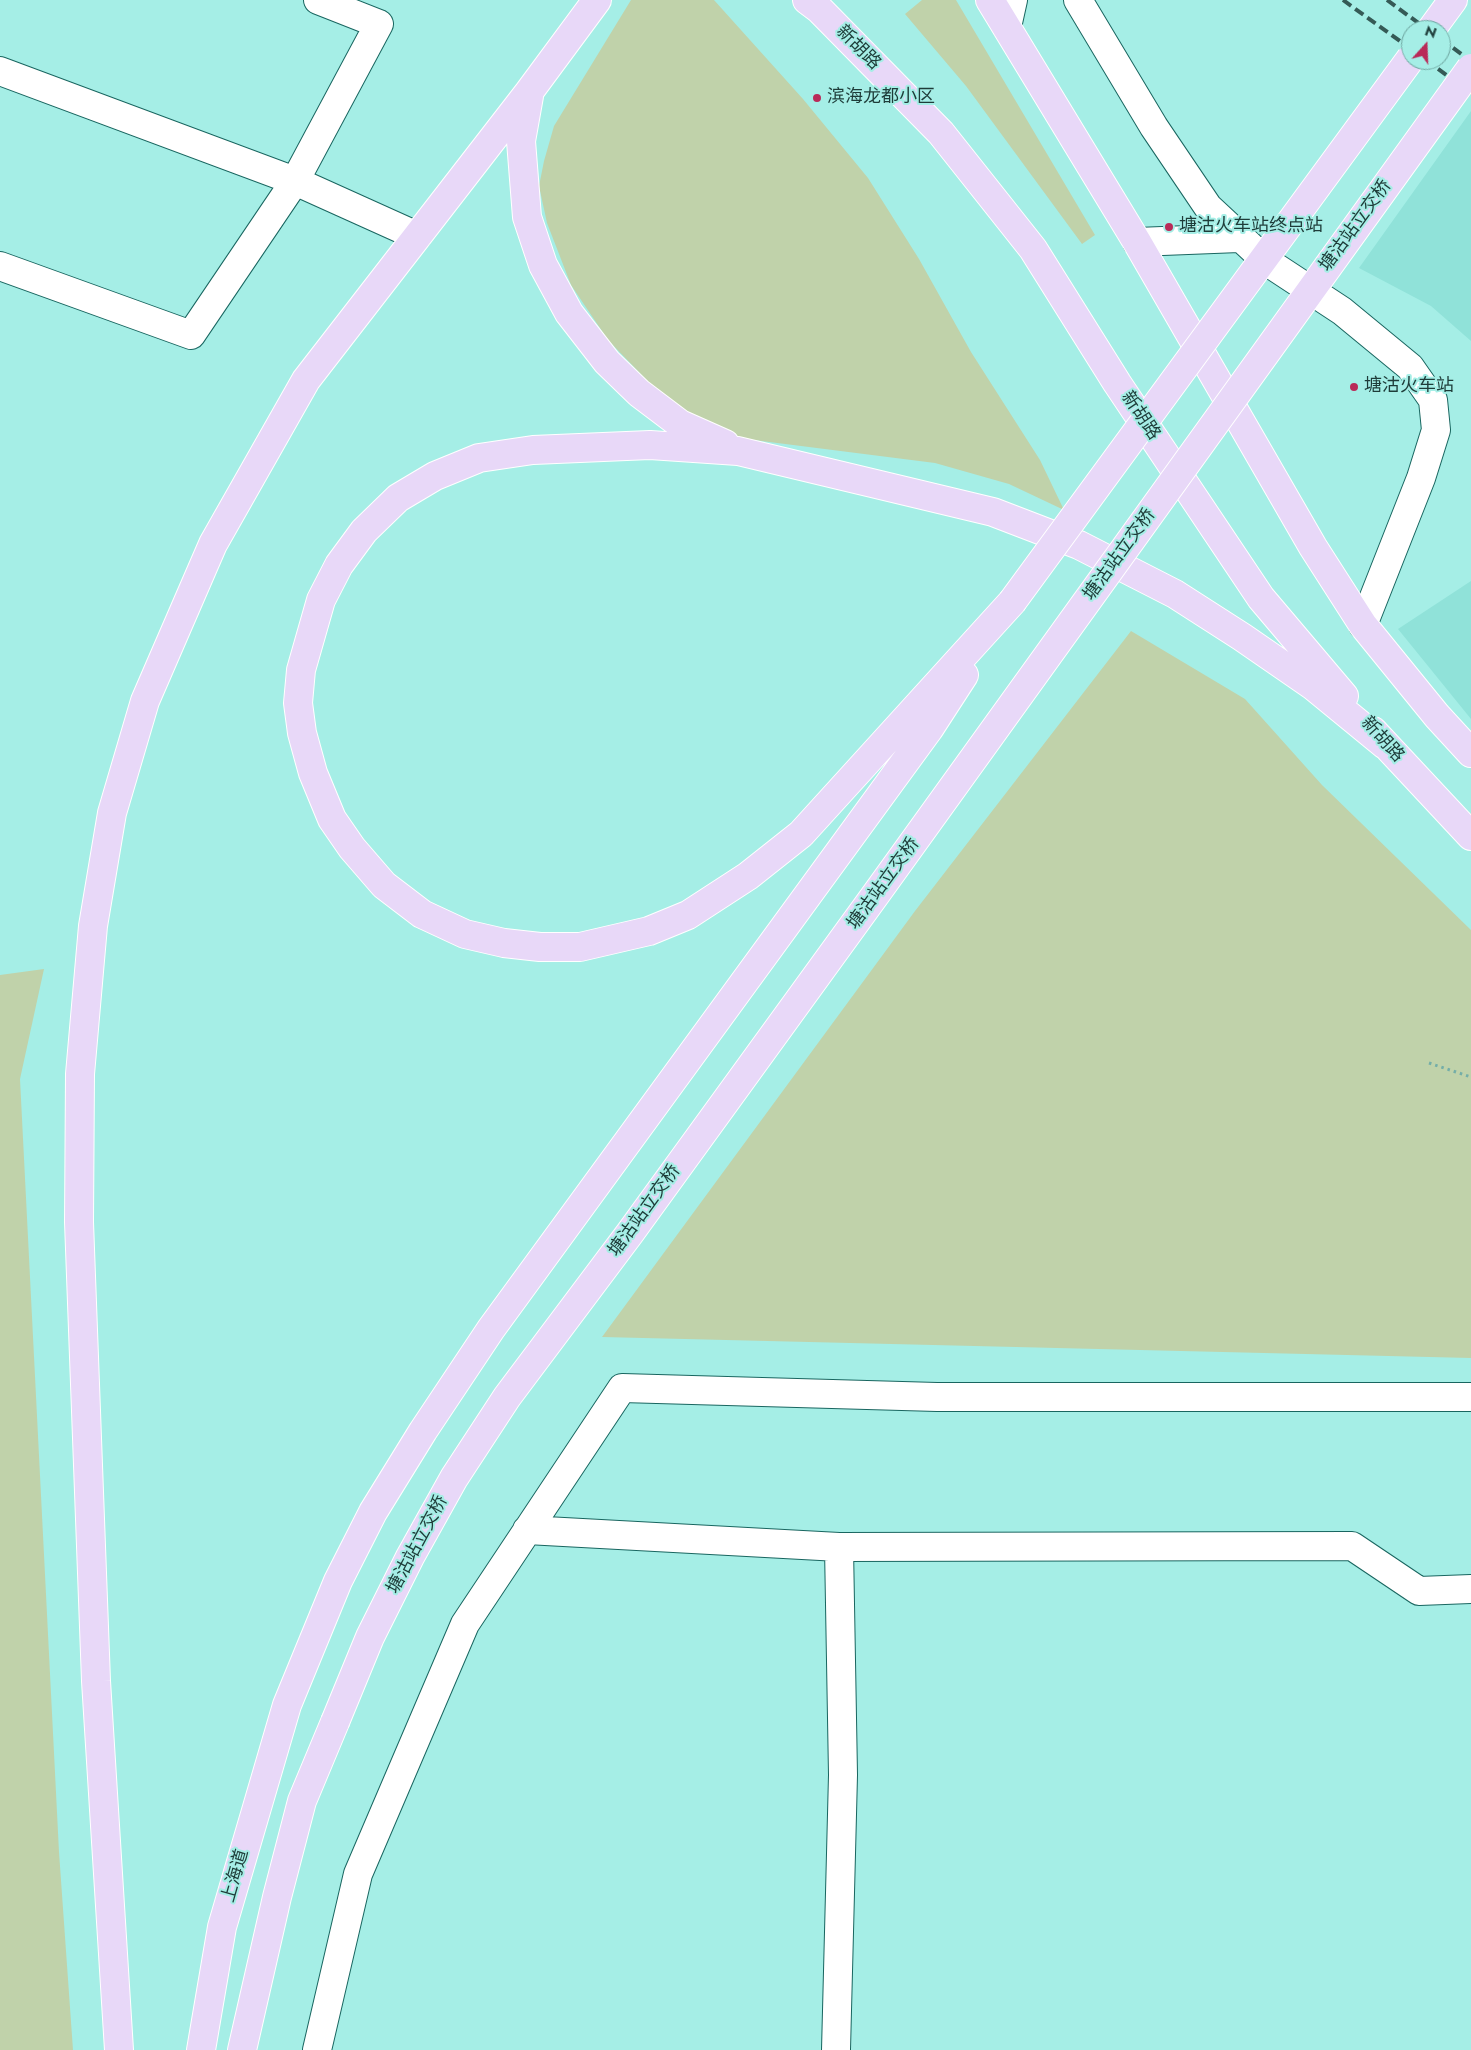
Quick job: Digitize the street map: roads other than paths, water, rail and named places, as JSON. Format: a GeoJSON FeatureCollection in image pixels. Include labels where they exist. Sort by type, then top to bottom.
{"type":"FeatureCollection","features":[{"type":"Feature","properties":{"kind":"main road"},"geometry":{"type":"LineString","coordinates":[[119,2050],[96,1681],[79,1222],[80,1074],[93,926],[112,813],[145,701],[213,544],[306,380],[529,92],[597,0]]}},
{"type":"Feature","properties":{"kind":"main road"},"geometry":{"type":"LineString","coordinates":[[990,0],[1137,242],[1312,547],[1363,625],[1436,716],[1471,754]]}},
{"type":"Feature","properties":{"kind":"main road"},"geometry":{"type":"LineString","coordinates":[[1438,20],[1453,0]]}},
{"type":"Feature","properties":{"kind":"main road","name":"新胡路"},"geometry":{"type":"LineString","coordinates":[[812,3],[941,133],[1033,249],[1117,383],[1260,598],[1385,745],[1471,836]]}},
{"type":"Feature","properties":{"kind":"main road","name":"塘沽站立交桥"},"geometry":{"type":"LineString","coordinates":[[242,2050],[277,1897],[302,1801],[370,1637],[410,1556],[454,1478],[507,1397],[630,1233],[865,910],[1471,68]]}},
{"type":"Feature","properties":{"kind":"main road"},"geometry":{"type":"LineString","coordinates":[[1385,745],[1313,686],[1242,637],[1175,594],[1078,545],[993,512],[738,450],[650,445],[533,450],[479,458],[435,476],[398,498],[364,531],[339,565],[321,600],[301,670],[298,703],[302,733],[313,773],[332,818],[352,848],[384,885],[422,914],[465,934],[504,943],[540,947],[580,946],[649,931],[688,915],[748,876],[794,839],[844,789],[1012,602],[1402,70]]}},
{"type":"Feature","properties":{"kind":"main road"},"geometry":{"type":"LineString","coordinates":[[529,92],[521,141],[527,217],[543,264],[569,313],[607,362],[639,393],[680,424],[738,450]]}},
{"type":"Feature","properties":{"kind":"main road","name":"上海道"},"geometry":{"type":"LineString","coordinates":[[201,2050],[222,1927],[287,1705],[338,1581],[373,1512],[423,1431],[491,1329],[929,729],[1012,602]]}},
{"type":"Feature","properties":{"kind":"street"},"geometry":{"type":"LineString","coordinates":[[0,266],[190,335],[295,180],[379,24],[318,0]]}},
{"type":"Feature","properties":{"kind":"street"},"geometry":{"type":"LineString","coordinates":[[1007,26],[1013,0]]}},
{"type":"Feature","properties":{"kind":"street"},"geometry":{"type":"LineString","coordinates":[[1078,0],[1150,120],[1208,207],[1239,238],[1266,261],[1342,311],[1410,367],[1433,400],[1436,430],[1434,438],[1421,478],[1363,625]]}},
{"type":"Feature","properties":{"kind":"street"},"geometry":{"type":"LineString","coordinates":[[0,71],[295,180],[417,236]]}},
{"type":"Feature","properties":{"kind":"street"},"geometry":{"type":"LineString","coordinates":[[1137,242],[1239,238]]}},
{"type":"Feature","properties":{"kind":"street"},"geometry":{"type":"LineString","coordinates":[[317,2050],[358,1874],[465,1624],[622,1388],[937,1396],[1471,1397]]}},
{"type":"Feature","properties":{"kind":"street"},"geometry":{"type":"LineString","coordinates":[[527,1530],[839,1547],[1352,1546],[1420,1591],[1471,1589]]}},
{"type":"Feature","properties":{"kind":"street"},"geometry":{"type":"LineString","coordinates":[[836,2050],[843,1775],[839,1547]]}},
{"type":"Feature","properties":{"kind":"railway"},"geometry":{"type":"LineString","coordinates":[[1343,0],[1401,42]]}},
{"type":"Feature","properties":{"kind":"railway"},"geometry":{"type":"LineString","coordinates":[[1387,0],[1414,20]]}},
{"type":"Feature","properties":{"kind":"railway"},"geometry":{"type":"LineString","coordinates":[[1451,46],[1471,61]]}},
{"type":"Feature","properties":{"kind":"railway"},"geometry":{"type":"LineString","coordinates":[[1440,70],[1471,93]]}},
{"type":"Feature","properties":{"kind":"place","name":"滨海龙都小区"},"geometry":{"type":"Point","coordinates":[817,98]}},
{"type":"Feature","properties":{"kind":"place","name":"塘沽火车站终点站"},"geometry":{"type":"Point","coordinates":[1169,227]}},
{"type":"Feature","properties":{"kind":"place","name":"塘沽火车站"},"geometry":{"type":"Point","coordinates":[1354,387]}}]}
